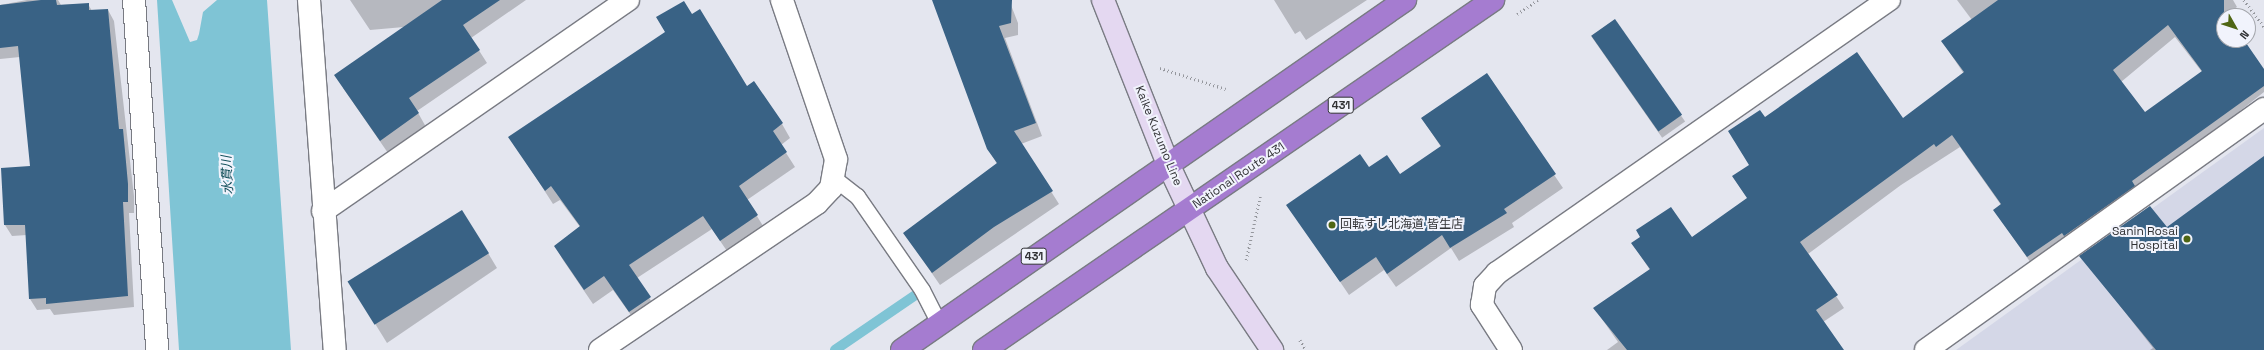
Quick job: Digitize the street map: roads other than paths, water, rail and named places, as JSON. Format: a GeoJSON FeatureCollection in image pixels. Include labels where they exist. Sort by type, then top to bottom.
{"type":"FeatureCollection","features":[{"type":"Feature","properties":{"kind":"highway","name":"431"},"geometry":{"type":"LineString","coordinates":[[902,350],[1405,0]]}},
{"type":"Feature","properties":{"kind":"highway","name":"National Route 431"},"geometry":{"type":"LineString","coordinates":[[984,350],[1493,0]]}},
{"type":"Feature","properties":{"kind":"main road","name":"Kaike Kuzumo Line"},"geometry":{"type":"LineString","coordinates":[[1103,0],[1168,164],[1217,268],[1272,350]]}},
{"type":"Feature","properties":{"kind":"street"},"geometry":{"type":"LineString","coordinates":[[134,0],[157,350]]}},
{"type":"Feature","properties":{"kind":"street"},"geometry":{"type":"LineString","coordinates":[[309,0],[323,211],[335,350]]}},
{"type":"Feature","properties":{"kind":"street"},"geometry":{"type":"LineString","coordinates":[[323,211],[628,0]]}},
{"type":"Feature","properties":{"kind":"street"},"geometry":{"type":"LineString","coordinates":[[600,350],[827,195],[835,179],[836,159],[782,0]]}},
{"type":"Feature","properties":{"kind":"street"},"geometry":{"type":"LineString","coordinates":[[1512,350],[1482,305],[1485,286],[1497,273],[1889,0]]}},
{"type":"Feature","properties":{"kind":"street"},"geometry":{"type":"LineString","coordinates":[[1926,350],[2264,109]]}},
{"type":"Feature","properties":{"kind":"lane"},"geometry":{"type":"LineString","coordinates":[[835,179],[857,196],[922,290],[939,324]]}},
{"type":"Feature","properties":{"kind":"water","name":"水貫川"},"geometry":{"type":"Polygon","coordinates":[[[157,0],[172,0],[190,42],[197,40],[203,12],[217,0],[267,0],[291,350],[179,350],[157,0]]]}},
{"type":"Feature","properties":{"kind":"waterway"},"geometry":{"type":"LineString","coordinates":[[835,350],[914,296]]}},
{"type":"Feature","properties":{"kind":"place","name":"回転すし北海道 皆生店"},"geometry":{"type":"Point","coordinates":[1332,225]}},
{"type":"Feature","properties":{"kind":"place","name":"Sanin Rosai Hospital"},"geometry":{"type":"Point","coordinates":[2187,239]}}]}
